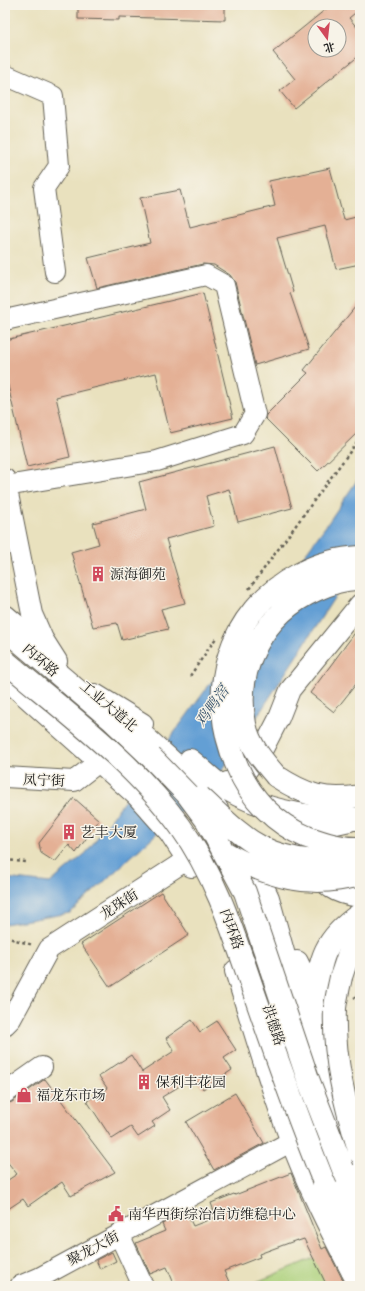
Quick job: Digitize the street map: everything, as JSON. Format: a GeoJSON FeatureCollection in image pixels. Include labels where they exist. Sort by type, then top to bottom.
{"type":"FeatureCollection","features":[{"type":"Feature","properties":{"kind":"main road"},"geometry":{"type":"LineString","coordinates":[[360,557],[337,560],[305,571],[289,579],[262,600],[250,613],[234,640],[224,670],[221,698],[222,712],[230,750],[245,785],[266,810],[293,831],[324,843],[349,849],[360,848]]}},
{"type":"Feature","properties":{"kind":"main road"},"geometry":{"type":"LineString","coordinates":[[360,579],[338,582],[321,587],[291,603],[266,628],[250,659],[243,690],[245,725],[253,746],[276,776],[309,795],[330,798],[360,796]]}},
{"type":"Feature","properties":{"kind":"main road","name":"工业大道北"},"geometry":{"type":"LineString","coordinates":[[5,616],[95,695],[144,762]]}},
{"type":"Feature","properties":{"kind":"main road","name":"内环路"},"geometry":{"type":"LineString","coordinates":[[5,629],[111,719],[144,762],[180,826],[218,894],[235,935],[299,1120],[323,1180],[360,1262]]}},
{"type":"Feature","properties":{"kind":"main road","name":"内环路"},"geometry":{"type":"LineString","coordinates":[[5,662],[186,794],[207,821],[245,892],[308,1079],[335,1150],[360,1206]]}},
{"type":"Feature","properties":{"kind":"main road"},"geometry":{"type":"LineString","coordinates":[[5,677],[100,761],[144,762],[212,789],[280,810],[329,819],[360,819]]}},
{"type":"Feature","properties":{"kind":"main road"},"geometry":{"type":"LineString","coordinates":[[144,762],[181,823],[188,859],[202,882],[218,918],[292,1141],[314,1194],[360,1286]]}},
{"type":"Feature","properties":{"kind":"main road"},"geometry":{"type":"LineString","coordinates":[[144,762],[189,787],[241,833],[261,847],[280,854],[320,861],[349,860],[360,856]]}},
{"type":"Feature","properties":{"kind":"main road"},"geometry":{"type":"LineString","coordinates":[[144,762],[190,828],[217,848],[248,866],[281,876],[313,882],[339,880],[360,875]]}},
{"type":"Feature","properties":{"kind":"main road"},"geometry":{"type":"LineString","coordinates":[[212,789],[244,846],[268,898],[276,922],[290,977],[327,1089],[360,1177]]}},
{"type":"Feature","properties":{"kind":"main road","name":"洪德路"},"geometry":{"type":"LineString","coordinates":[[181,823],[203,849],[215,868],[241,923],[289,1069],[306,1114],[331,1175],[360,1232]]}},
{"type":"Feature","properties":{"kind":"main road"},"geometry":{"type":"LineString","coordinates":[[315,999],[319,968],[324,952],[344,927],[360,914]]}},
{"type":"Feature","properties":{"kind":"main road"},"geometry":{"type":"LineString","coordinates":[[276,922],[315,999],[360,1120]]}},
{"type":"Feature","properties":{"kind":"main road"},"geometry":{"type":"LineString","coordinates":[[360,928],[353,941],[341,977],[336,1006],[335,1039],[344,1094],[360,1153]]}},
{"type":"Feature","properties":{"kind":"main road"},"geometry":{"type":"LineString","coordinates":[[244,999],[289,1069]]}},
{"type":"Feature","properties":{"kind":"main road"},"geometry":{"type":"LineString","coordinates":[[306,1114],[314,1194]]}},
{"type":"Feature","properties":{"kind":"street"},"geometry":{"type":"LineString","coordinates":[[5,75],[53,96],[59,166],[44,188],[55,272]]}},
{"type":"Feature","properties":{"kind":"street"},"geometry":{"type":"LineString","coordinates":[[5,320],[206,275],[224,285],[255,414],[243,434],[157,461],[5,487],[32,614],[42,639],[57,661]]}},
{"type":"Feature","properties":{"kind":"street"},"geometry":{"type":"LineString","coordinates":[[212,789],[232,781],[245,773],[269,739],[290,690],[360,604]]}},
{"type":"Feature","properties":{"kind":"street"},"geometry":{"type":"LineString","coordinates":[[5,642],[144,762]]}},
{"type":"Feature","properties":{"kind":"street","name":"凤宁街"},"geometry":{"type":"LineString","coordinates":[[5,777],[74,781],[100,761]]}},
{"type":"Feature","properties":{"kind":"street"},"geometry":{"type":"LineString","coordinates":[[360,819],[326,827],[317,833],[307,846],[306,850],[314,871],[324,883],[346,895],[360,897]]}},
{"type":"Feature","properties":{"kind":"street"},"geometry":{"type":"LineString","coordinates":[[181,823],[236,878],[276,922]]}},
{"type":"Feature","properties":{"kind":"street","name":"龙珠街"},"geometry":{"type":"LineString","coordinates":[[49,949],[188,859]]}},
{"type":"Feature","properties":{"kind":"street"},"geometry":{"type":"LineString","coordinates":[[5,1026],[11,1019],[49,949]]}},
{"type":"Feature","properties":{"kind":"street"},"geometry":{"type":"LineString","coordinates":[[5,1093],[42,1067]]}},
{"type":"Feature","properties":{"kind":"street","name":"聚龙大街"},"geometry":{"type":"LineString","coordinates":[[20,1286],[39,1278],[292,1141]]}},
{"type":"Feature","properties":{"kind":"street"},"geometry":{"type":"LineString","coordinates":[[119,1234],[143,1286]]}},
{"type":"Feature","properties":{"kind":"path"},"geometry":{"type":"LineString","coordinates":[[248,590],[360,438]]}},
{"type":"Feature","properties":{"kind":"path"},"geometry":{"type":"LineString","coordinates":[[190,676],[217,636]]}},
{"type":"Feature","properties":{"kind":"path"},"geometry":{"type":"LineString","coordinates":[[5,860],[26,862]]}},
{"type":"Feature","properties":{"kind":"path"},"geometry":{"type":"LineString","coordinates":[[5,937],[49,949]]}},
{"type":"Feature","properties":{"kind":"green space"},"geometry":{"type":"Polygon","coordinates":[[[316,1257],[329,1286],[247,1286],[316,1257]]]}},
{"type":"Feature","properties":{"kind":"water","name":"鸡鸭滘"},"geometry":{"type":"Polygon","coordinates":[[[360,476],[360,558],[218,777],[70,913],[5,924],[5,878],[50,883],[86,853],[328,523],[360,476]]]}},
{"type":"Feature","properties":{"kind":"building"},"geometry":{"type":"Polygon","coordinates":[[[78,5],[225,5],[225,20],[119,17],[119,20],[78,19],[78,5]]]}},
{"type":"Feature","properties":{"kind":"building"},"geometry":{"type":"Polygon","coordinates":[[[331,5],[360,5],[360,9],[349,18],[360,31],[360,55],[294,108],[280,91],[295,79],[273,52],[307,24],[307,58],[347,58],[347,18],[315,18],[331,5]]]}},
{"type":"Feature","properties":{"kind":"building"},"geometry":{"type":"Polygon","coordinates":[[[330,168],[344,220],[360,216],[360,264],[336,269],[325,226],[277,238],[293,292],[290,293],[309,349],[255,365],[235,282],[230,275],[214,265],[203,264],[97,288],[88,258],[150,243],[140,198],[180,190],[190,227],[275,206],[269,181],[330,168]]]}},
{"type":"Feature","properties":{"kind":"building"},"geometry":{"type":"Polygon","coordinates":[[[203,293],[233,418],[170,433],[156,373],[56,397],[70,457],[27,467],[5,373],[5,340],[203,293]]]}},
{"type":"Feature","properties":{"kind":"building"},"geometry":{"type":"Polygon","coordinates":[[[360,301],[360,430],[318,471],[265,418],[266,415],[308,373],[304,370],[360,301]]]}},
{"type":"Feature","properties":{"kind":"building"},"geometry":{"type":"Polygon","coordinates":[[[275,446],[292,508],[238,522],[229,489],[206,496],[214,526],[166,539],[185,603],[161,609],[168,629],[122,640],[117,623],[93,627],[71,552],[99,544],[93,523],[146,509],[139,482],[275,446]]]}},
{"type":"Feature","properties":{"kind":"building"},"geometry":{"type":"Polygon","coordinates":[[[360,626],[360,679],[334,712],[310,693],[360,626]]]}},
{"type":"Feature","properties":{"kind":"building","name":"艺丰大厦"},"geometry":{"type":"Polygon","coordinates":[[[74,798],[99,820],[76,853],[69,845],[55,862],[41,853],[39,843],[74,798]]]}},
{"type":"Feature","properties":{"kind":"building"},"geometry":{"type":"Polygon","coordinates":[[[161,892],[189,935],[110,987],[81,944],[161,892]]]}},
{"type":"Feature","properties":{"kind":"building","name":"保利丰花园"},"geometry":{"type":"Polygon","coordinates":[[[192,1020],[200,1032],[217,1021],[236,1050],[224,1058],[232,1070],[203,1089],[194,1077],[162,1097],[170,1110],[152,1122],[155,1126],[138,1137],[131,1127],[112,1139],[87,1101],[107,1088],[99,1076],[131,1055],[142,1072],[174,1051],[166,1038],[192,1020]]]}},
{"type":"Feature","properties":{"kind":"building"},"geometry":{"type":"Polygon","coordinates":[[[45,1079],[115,1172],[71,1196],[62,1182],[28,1206],[23,1199],[5,1211],[5,1182],[17,1174],[5,1159],[5,1104],[12,1102],[45,1079]]]}},
{"type":"Feature","properties":{"kind":"building"},"geometry":{"type":"Polygon","coordinates":[[[235,1093],[264,1143],[214,1170],[186,1122],[235,1093]]]}},
{"type":"Feature","properties":{"kind":"building"},"geometry":{"type":"Polygon","coordinates":[[[291,1173],[322,1249],[326,1247],[346,1286],[327,1286],[304,1239],[297,1240],[259,1254],[260,1257],[224,1271],[231,1286],[175,1286],[167,1267],[150,1274],[136,1243],[165,1231],[162,1224],[186,1211],[193,1226],[216,1217],[211,1203],[291,1173]]]}},
{"type":"Feature","properties":{"kind":"building"},"geometry":{"type":"Polygon","coordinates":[[[112,1252],[116,1261],[100,1269],[96,1260],[112,1252]]]}},
{"type":"Feature","properties":{"kind":"place","name":"源海御苑"},"geometry":{"type":"Point","coordinates":[98,574]}},
{"type":"Feature","properties":{"kind":"place","name":"艺丰大厦"},"geometry":{"type":"Point","coordinates":[69,832]}},
{"type":"Feature","properties":{"kind":"place","name":"保利丰花园"},"geometry":{"type":"Point","coordinates":[144,1082]}},
{"type":"Feature","properties":{"kind":"place","name":"福龙东市场"},"geometry":{"type":"Point","coordinates":[24,1095]}},
{"type":"Feature","properties":{"kind":"place","name":"南华西街综治信访维稳中心"},"geometry":{"type":"Point","coordinates":[116,1214]}}]}
